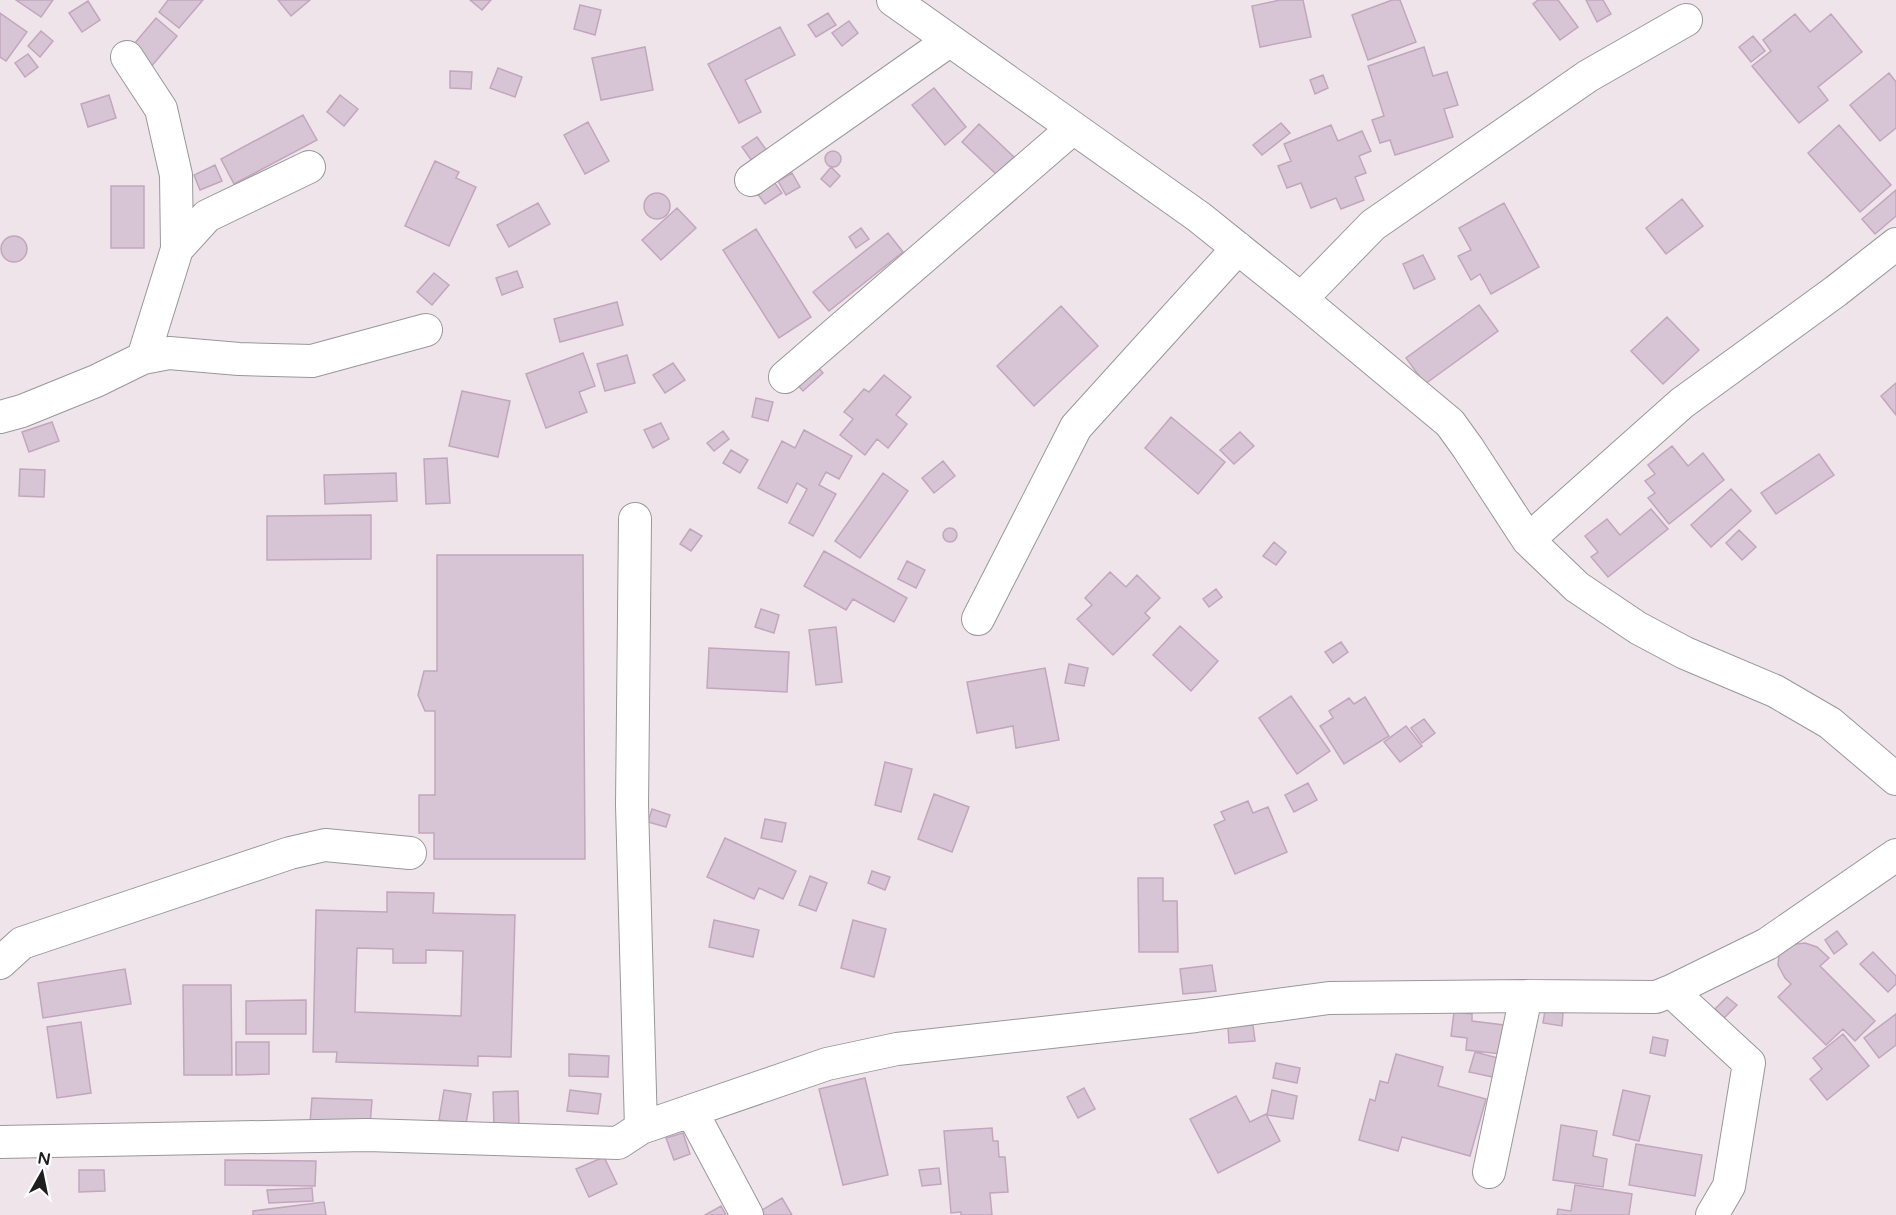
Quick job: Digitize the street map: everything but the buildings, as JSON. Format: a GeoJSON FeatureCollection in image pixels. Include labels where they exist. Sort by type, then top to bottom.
{"type":"FeatureCollection","features":[{"type":"Feature","properties":{"kind":"street"},"geometry":{"type":"LineString","coordinates":[[893,0],[1199,217],[1450,423],[1528,540],[1577,587],[1638,628],[1775,691],[1830,723],[1896,779]]}},
{"type":"Feature","properties":{"kind":"street"},"geometry":{"type":"LineString","coordinates":[[1301,299],[1373,225],[1588,76],[1686,20]]}},
{"type":"Feature","properties":{"kind":"street"},"geometry":{"type":"LineString","coordinates":[[751,180],[949,41]]}},
{"type":"Feature","properties":{"kind":"street"},"geometry":{"type":"LineString","coordinates":[[127,57],[161,109],[176,175],[177,249],[143,358]]}},
{"type":"Feature","properties":{"kind":"street"},"geometry":{"type":"LineString","coordinates":[[785,377],[1072,129]]}},
{"type":"Feature","properties":{"kind":"street"},"geometry":{"type":"LineString","coordinates":[[177,249],[207,216],[309,167]]}},
{"type":"Feature","properties":{"kind":"street"},"geometry":{"type":"LineString","coordinates":[[1528,540],[1682,403],[1836,291],[1896,244]]}},
{"type":"Feature","properties":{"kind":"street"},"geometry":{"type":"LineString","coordinates":[[978,619],[1076,427],[1238,248]]}},
{"type":"Feature","properties":{"kind":"street"},"geometry":{"type":"LineString","coordinates":[[0,417],[22,411],[96,381],[143,358],[168,353],[239,359],[312,361],[426,330]]}},
{"type":"Feature","properties":{"kind":"street"},"geometry":{"type":"LineString","coordinates":[[635,519],[632,805],[641,1128]]}},
{"type":"Feature","properties":{"kind":"street"},"geometry":{"type":"LineString","coordinates":[[0,963],[22,943],[290,853],[325,845],[410,853]]}},
{"type":"Feature","properties":{"kind":"street"},"geometry":{"type":"LineString","coordinates":[[0,1142],[367,1135],[618,1143],[641,1128],[827,1064],[897,1049],[1196,1016],[1329,998],[1656,997],[1767,944],[1896,855]]}},
{"type":"Feature","properties":{"kind":"street"},"geometry":{"type":"LineString","coordinates":[[1671,991],[1749,1063],[1729,1185],[1712,1215]]}},
{"type":"Feature","properties":{"kind":"street"},"geometry":{"type":"LineString","coordinates":[[1489,1172],[1526,996]]}},
{"type":"Feature","properties":{"kind":"street"},"geometry":{"type":"LineString","coordinates":[[692,1112],[747,1215]]}}]}
